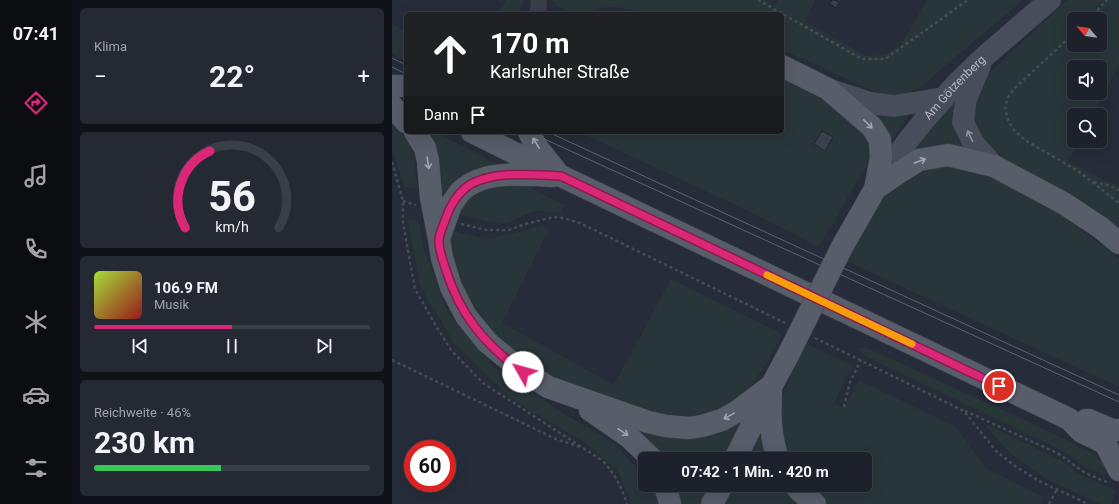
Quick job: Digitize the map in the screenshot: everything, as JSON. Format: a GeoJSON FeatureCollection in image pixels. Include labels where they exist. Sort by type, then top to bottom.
{"type":"FeatureCollection","features":[{"type":"Feature","properties":{"kind":"main road"},"geometry":{"type":"LineString","coordinates":[[738,452],[842,247],[875,189],[881,157],[880,140],[872,127],[828,89],[784,67]]}},
{"type":"Feature","properties":{"kind":"main road"},"geometry":{"type":"LineString","coordinates":[[392,86],[404,86]]}},
{"type":"Feature","properties":{"kind":"main road"},"geometry":{"type":"LineString","coordinates":[[392,92],[404,98]]}},
{"type":"Feature","properties":{"kind":"main road"},"geometry":{"type":"LineString","coordinates":[[392,106],[404,120]]}},
{"type":"Feature","properties":{"kind":"main road"},"geometry":{"type":"LineString","coordinates":[[416,134],[425,148],[441,208],[439,239],[442,258],[451,287],[466,316],[487,342],[517,367],[548,387],[567,394],[648,422],[666,426],[689,428],[722,420],[738,411],[772,385]]}},
{"type":"Feature","properties":{"kind":"main road"},"geometry":{"type":"LineString","coordinates":[[476,134],[1069,420],[1089,420],[1115,437],[1114,476]]}},
{"type":"Feature","properties":{"kind":"main road"},"geometry":{"type":"LineString","coordinates":[[530,134],[536,146],[561,176]]}},
{"type":"Feature","properties":{"kind":"main road"},"geometry":{"type":"LineString","coordinates":[[875,189],[919,160],[948,155],[994,166],[1065,204],[1119,242]]}},
{"type":"Feature","properties":{"kind":"main road"},"geometry":{"type":"LineString","coordinates":[[441,208],[472,184],[487,178],[506,175],[561,176]]}},
{"type":"Feature","properties":{"kind":"main road"},"geometry":{"type":"LineString","coordinates":[[772,385],[770,425],[776,452]]}},
{"type":"Feature","properties":{"kind":"main road"},"geometry":{"type":"LineString","coordinates":[[567,394],[629,437],[645,452]]}},
{"type":"Feature","properties":{"kind":"main road"},"geometry":{"type":"LineString","coordinates":[[667,492],[670,504]]}},
{"type":"Feature","properties":{"kind":"main road"},"geometry":{"type":"LineString","coordinates":[[712,504],[718,492]]}},
{"type":"Feature","properties":{"kind":"main road"},"geometry":{"type":"LineString","coordinates":[[800,492],[814,504]]}},
{"type":"Feature","properties":{"kind":"street"},"geometry":{"type":"LineString","coordinates":[[538,12],[539,0]]}},
{"type":"Feature","properties":{"kind":"street","name":"Am Götzenberg"},"geometry":{"type":"LineString","coordinates":[[875,189],[906,143],[944,98],[984,56],[1050,0]]}},
{"type":"Feature","properties":{"kind":"street"},"geometry":{"type":"LineString","coordinates":[[984,56],[966,99],[963,122],[974,144],[994,166]]}},
{"type":"Feature","properties":{"kind":"street"},"geometry":{"type":"LineString","coordinates":[[828,89],[870,103],[894,106],[944,98]]}},
{"type":"Feature","properties":{"kind":"path"},"geometry":{"type":"LineString","coordinates":[[758,0],[779,12]]}},
{"type":"Feature","properties":{"kind":"path"},"geometry":{"type":"LineString","coordinates":[[784,15],[862,59],[885,59],[968,0]]}},
{"type":"Feature","properties":{"kind":"path"},"geometry":{"type":"LineString","coordinates":[[1096,12],[1107,0]]}},
{"type":"Feature","properties":{"kind":"path"},"geometry":{"type":"LineString","coordinates":[[1067,40],[1015,88],[1008,97],[1006,108],[1008,120],[1013,129],[1025,140],[1078,171],[1119,203]]}},
{"type":"Feature","properties":{"kind":"path"},"geometry":{"type":"LineString","coordinates":[[392,162],[403,201],[441,208],[486,230],[509,230],[554,217],[580,223],[790,326]]}},
{"type":"Feature","properties":{"kind":"path"},"geometry":{"type":"LineString","coordinates":[[1093,182],[1107,185],[1119,190]]}},
{"type":"Feature","properties":{"kind":"path"},"geometry":{"type":"LineString","coordinates":[[811,336],[964,411],[1058,453],[1089,475],[1114,476]]}},
{"type":"Feature","properties":{"kind":"path"},"geometry":{"type":"LineString","coordinates":[[392,360],[556,439],[584,449]]}},
{"type":"Feature","properties":{"kind":"path"},"geometry":{"type":"LineString","coordinates":[[844,407],[850,382],[860,360]]}},
{"type":"Feature","properties":{"kind":"path"},"geometry":{"type":"LineString","coordinates":[[964,411],[996,451],[1015,466],[1039,481],[1088,504]]}},
{"type":"Feature","properties":{"kind":"path"},"geometry":{"type":"LineString","coordinates":[[1049,504],[1057,489]]}},
{"type":"Feature","properties":{"kind":"shaded area"},"geometry":{"type":"Polygon","coordinates":[[[506,0],[524,0],[520,12],[498,12],[506,0]]]}},
{"type":"Feature","properties":{"kind":"shaded area"},"geometry":{"type":"Polygon","coordinates":[[[552,0],[766,0],[775,5],[778,0],[816,0],[804,21],[867,56],[887,54],[901,45],[927,0],[1023,0],[923,86],[899,97],[877,93],[784,51],[784,12],[653,12],[609,7],[583,12],[574,12],[557,7],[552,0]]]}},
{"type":"Feature","properties":{"kind":"shaded area"},"geometry":{"type":"Polygon","coordinates":[[[1068,0],[1119,0],[1119,66],[1107,88],[1107,60],[1067,60],[1067,100],[1100,100],[1096,108],[1067,108],[1067,148],[1074,148],[1068,161],[1100,179],[1119,186],[1119,231],[1072,196],[1003,157],[977,133],[972,116],[976,96],[986,76],[1068,0]]]}},
{"type":"Feature","properties":{"kind":"shaded area"},"geometry":{"type":"Polygon","coordinates":[[[392,23],[404,32],[404,60],[392,54],[392,23]]]}},
{"type":"Feature","properties":{"kind":"shaded area"},"geometry":{"type":"Polygon","coordinates":[[[784,79],[837,108],[862,129],[871,144],[867,164],[819,247],[742,208],[583,134],[784,134],[784,79]]]}},
{"type":"Feature","properties":{"kind":"shaded area"},"geometry":{"type":"Polygon","coordinates":[[[955,94],[953,116],[955,128],[959,138],[970,153],[908,152],[955,94]]]}},
{"type":"Feature","properties":{"kind":"shaded area"},"geometry":{"type":"Polygon","coordinates":[[[912,110],[886,149],[870,117],[878,111],[912,110]]]}},
{"type":"Feature","properties":{"kind":"shaded area"},"geometry":{"type":"Polygon","coordinates":[[[392,122],[406,136],[414,157],[417,187],[405,188],[392,149],[392,122]]]}},
{"type":"Feature","properties":{"kind":"shaded area"},"geometry":{"type":"Polygon","coordinates":[[[419,134],[439,134],[501,166],[475,171],[461,176],[453,184],[441,201],[419,134]]]}},
{"type":"Feature","properties":{"kind":"shaded area"},"geometry":{"type":"Polygon","coordinates":[[[950,163],[970,169],[1013,187],[1055,210],[1119,258],[1119,387],[844,260],[882,197],[919,167],[950,163]]]}},
{"type":"Feature","properties":{"kind":"shaded area"},"geometry":{"type":"Polygon","coordinates":[[[520,183],[565,205],[561,212],[534,211],[507,223],[489,222],[458,214],[468,197],[487,185],[520,183]]]}},
{"type":"Feature","properties":{"kind":"shaded area"},"geometry":{"type":"Polygon","coordinates":[[[408,220],[418,220],[423,247],[450,316],[494,367],[563,413],[615,444],[638,469],[638,492],[658,492],[660,495],[662,504],[631,504],[618,471],[589,445],[514,401],[454,343],[420,286],[408,220]]]}},
{"type":"Feature","properties":{"kind":"shaded area"},"geometry":{"type":"Polygon","coordinates":[[[543,225],[549,230],[502,323],[614,385],[671,279],[782,334],[765,366],[750,387],[734,402],[715,414],[695,418],[669,417],[606,403],[526,362],[494,334],[463,287],[451,247],[449,230],[486,239],[525,231],[543,225]]]}},
{"type":"Feature","properties":{"kind":"shaded area"},"geometry":{"type":"Polygon","coordinates":[[[805,343],[853,366],[833,405],[844,407],[859,380],[956,427],[986,468],[1043,497],[1040,504],[826,504],[813,492],[872,492],[872,452],[784,452],[779,408],[787,384],[805,343]]]}},
{"type":"Feature","properties":{"kind":"shaded area"},"geometry":{"type":"Polygon","coordinates":[[[865,347],[1079,446],[1093,454],[1105,464],[1109,471],[1104,476],[1082,465],[1063,451],[861,354],[859,348],[865,347]]]}},
{"type":"Feature","properties":{"kind":"shaded area"},"geometry":{"type":"Polygon","coordinates":[[[745,417],[727,452],[651,452],[614,418],[745,417]]]}},
{"type":"Feature","properties":{"kind":"shaded area"},"geometry":{"type":"Polygon","coordinates":[[[765,418],[769,452],[748,452],[765,418]]]}},
{"type":"Feature","properties":{"kind":"shaded area"},"geometry":{"type":"Polygon","coordinates":[[[983,423],[1064,462],[1079,474],[1115,490],[1112,504],[1101,504],[1046,479],[1011,454],[983,423]]]}},
{"type":"Feature","properties":{"kind":"shaded area"},"geometry":{"type":"Polygon","coordinates":[[[672,492],[706,492],[700,504],[675,504],[672,492]]]}},
{"type":"Feature","properties":{"kind":"shaded area"},"geometry":{"type":"Polygon","coordinates":[[[728,492],[795,492],[806,504],[722,504],[728,492]]]}},
{"type":"Feature","properties":{"kind":"building"},"geometry":{"type":"Polygon","coordinates":[[[832,0],[839,3],[836,8],[830,4],[832,0]]]}},
{"type":"Feature","properties":{"kind":"building"},"geometry":{"type":"Polygon","coordinates":[[[822,131],[833,137],[825,151],[814,144],[822,131]]]}},
{"type":"Feature","properties":{"kind":"tram line"},"geometry":{"type":"LineString","coordinates":[[392,58],[404,64]]}},
{"type":"Feature","properties":{"kind":"tram line"},"geometry":{"type":"LineString","coordinates":[[392,67],[404,73]]}},
{"type":"Feature","properties":{"kind":"tram line"},"geometry":{"type":"LineString","coordinates":[[533,134],[1119,402]]}},
{"type":"Feature","properties":{"kind":"tram line"},"geometry":{"type":"LineString","coordinates":[[552,134],[1119,395]]}},
{"type":"Feature","properties":{"kind":"slow traffic"},"geometry":{"type":"LineString","coordinates":[[767,275],[912,344]]}},
{"type":"Feature","properties":{"kind":"route"},"geometry":{"type":"LineString","coordinates":[[523,372],[487,342],[466,316],[451,287],[442,258],[439,239],[451,205],[460,192],[472,184],[487,178],[506,175],[561,176],[999,386]]}}]}
